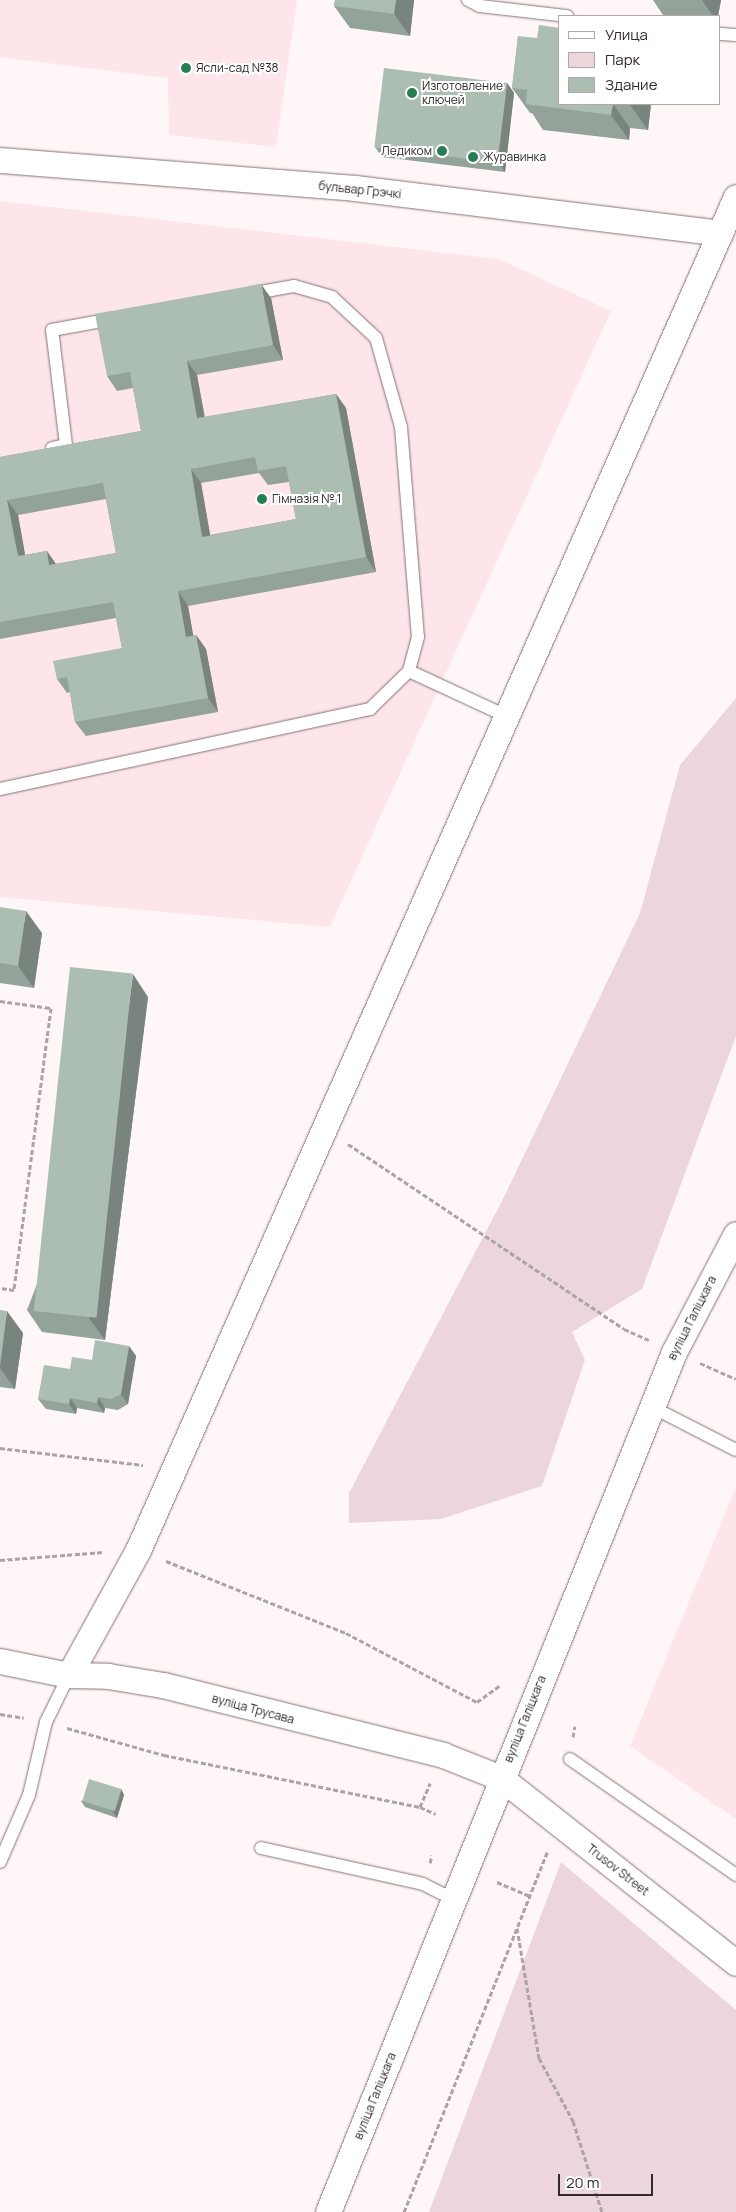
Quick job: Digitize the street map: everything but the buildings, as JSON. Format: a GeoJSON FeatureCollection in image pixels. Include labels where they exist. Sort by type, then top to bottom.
{"type":"FeatureCollection","features":[{"type":"Feature","properties":{"kind":"street","name":"бульвар Грэчкі"},"geometry":{"type":"LineString","coordinates":[[0,160],[355,188],[720,233]]}},
{"type":"Feature","properties":{"kind":"street"},"geometry":{"type":"LineString","coordinates":[[69,1675],[138,1550],[736,198]]}},
{"type":"Feature","properties":{"kind":"street","name":"вуліца Галіцкага"},"geometry":{"type":"LineString","coordinates":[[328,2212],[674,1352],[736,1234]]}},
{"type":"Feature","properties":{"kind":"street","name":"вуліца Трусава"},"geometry":{"type":"LineString","coordinates":[[0,1661],[69,1675],[108,1676],[162,1685],[443,1755],[501,1778]]}},
{"type":"Feature","properties":{"kind":"street","name":"Trusov Street"},"geometry":{"type":"LineString","coordinates":[[501,1778],[736,1962]]}},
{"type":"Feature","properties":{"kind":"lane"},"geometry":{"type":"LineString","coordinates":[[468,0],[480,6],[558,15]]}},
{"type":"Feature","properties":{"kind":"lane"},"geometry":{"type":"LineString","coordinates":[[721,34],[736,35]]}},
{"type":"Feature","properties":{"kind":"lane"},"geometry":{"type":"LineString","coordinates":[[0,789],[370,709],[409,671],[418,637],[403,446],[401,427],[376,338],[332,297],[294,286],[236,296]]}},
{"type":"Feature","properties":{"kind":"lane"},"geometry":{"type":"LineString","coordinates":[[38,451],[66,446],[52,330],[129,316]]}},
{"type":"Feature","properties":{"kind":"lane"},"geometry":{"type":"LineString","coordinates":[[409,671],[506,716]]}},
{"type":"Feature","properties":{"kind":"lane"},"geometry":{"type":"LineString","coordinates":[[652,1407],[736,1450]]}},
{"type":"Feature","properties":{"kind":"lane"},"geometry":{"type":"LineString","coordinates":[[0,1862],[29,1795],[46,1722],[69,1675]]}},
{"type":"Feature","properties":{"kind":"lane"},"geometry":{"type":"LineString","coordinates":[[570,1759],[736,1875]]}},
{"type":"Feature","properties":{"kind":"lane"},"geometry":{"type":"LineString","coordinates":[[261,1848],[424,1884],[454,1900]]}},
{"type":"Feature","properties":{"kind":"path"},"geometry":{"type":"LineString","coordinates":[[0,1001],[51,1008],[14,1290],[0,1288]]}},
{"type":"Feature","properties":{"kind":"path"},"geometry":{"type":"LineString","coordinates":[[324,1128],[624,1329],[736,1379]]}},
{"type":"Feature","properties":{"kind":"path"},"geometry":{"type":"LineString","coordinates":[[0,1448],[174,1469]]}},
{"type":"Feature","properties":{"kind":"path"},"geometry":{"type":"LineString","coordinates":[[0,1560],[138,1550],[346,1633],[478,1702],[500,1685]]}},
{"type":"Feature","properties":{"kind":"path"},"geometry":{"type":"LineString","coordinates":[[0,1714],[46,1722],[164,1755],[420,1807],[436,1814]]}},
{"type":"Feature","properties":{"kind":"path"},"geometry":{"type":"LineString","coordinates":[[570,1759],[575,1726]]}},
{"type":"Feature","properties":{"kind":"path"},"geometry":{"type":"LineString","coordinates":[[420,1807],[430,1783]]}},
{"type":"Feature","properties":{"kind":"path"},"geometry":{"type":"LineString","coordinates":[[404,2212],[558,1823]]}},
{"type":"Feature","properties":{"kind":"path"},"geometry":{"type":"LineString","coordinates":[[497,1882],[530,1896]]}},
{"type":"Feature","properties":{"kind":"path"},"geometry":{"type":"LineString","coordinates":[[517,1927],[539,2058],[573,2121],[602,2212]]}},
{"type":"Feature","properties":{"kind":"shaded area","name":"Ясли-сад №38"},"geometry":{"type":"Polygon","coordinates":[[[0,0],[297,0],[276,147],[169,135],[168,78],[0,57],[0,0]]]}},
{"type":"Feature","properties":{"kind":"shaded area","name":"Гімназія № 1"},"geometry":{"type":"Polygon","coordinates":[[[0,201],[498,259],[611,311],[330,927],[0,897],[0,201]]]}},
{"type":"Feature","properties":{"kind":"shaded area"},"geometry":{"type":"Polygon","coordinates":[[[736,1487],[736,1819],[630,1746],[736,1487]]]}},
{"type":"Feature","properties":{"kind":"green space"},"geometry":{"type":"Polygon","coordinates":[[[736,698],[736,1036],[642,1289],[572,1332],[585,1360],[542,1486],[441,1519],[349,1523],[349,1493],[503,1199],[640,913],[680,765],[736,698]]]}},
{"type":"Feature","properties":{"kind":"green space"},"geometry":{"type":"Polygon","coordinates":[[[561,1862],[736,2010],[736,2212],[429,2212],[561,1862]]]}},
{"type":"Feature","properties":{"kind":"place","name":"Ясли-сад №38"},"geometry":{"type":"Point","coordinates":[186,68]}},
{"type":"Feature","properties":{"kind":"place","name":"Изготовление ключей"},"geometry":{"type":"Point","coordinates":[412,93]}},
{"type":"Feature","properties":{"kind":"place","name":"Ледиком"},"geometry":{"type":"Point","coordinates":[442,151]}},
{"type":"Feature","properties":{"kind":"place","name":"Журавинка"},"geometry":{"type":"Point","coordinates":[473,157]}},
{"type":"Feature","properties":{"kind":"place","name":"Гімназія № 1"},"geometry":{"type":"Point","coordinates":[262,499]}}]}
